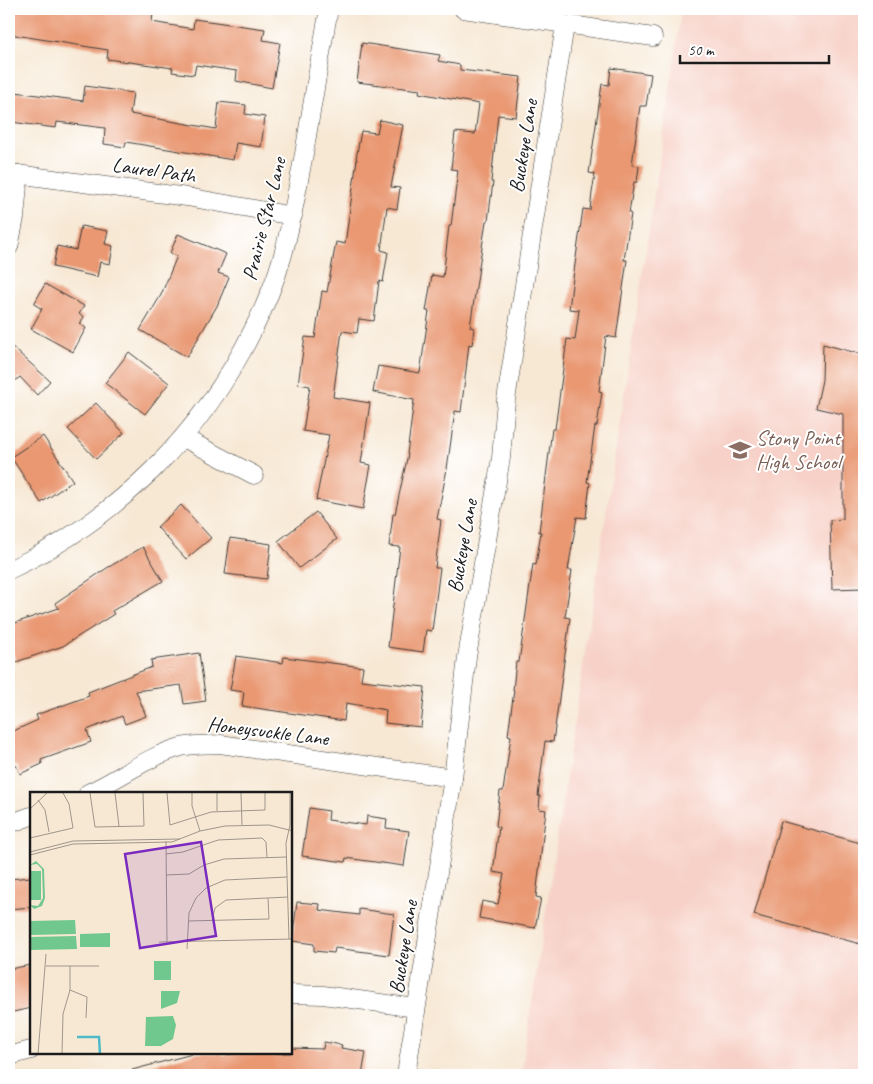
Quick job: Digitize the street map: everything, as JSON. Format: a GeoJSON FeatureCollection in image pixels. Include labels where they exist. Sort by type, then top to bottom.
{"type":"FeatureCollection","features":[{"type":"Feature","properties":{"kind":"street","name":"Prairie Star Lane"},"geometry":{"type":"LineString","coordinates":[[9,570],[78,532],[120,501],[159,466],[184,438],[216,395],[246,344],[264,306],[282,259],[293,216],[329,9]]}},
{"type":"Feature","properties":{"kind":"street"},"geometry":{"type":"LineString","coordinates":[[463,9],[653,36]]}},
{"type":"Feature","properties":{"kind":"street","name":"Buckeye Lane"},"geometry":{"type":"LineString","coordinates":[[406,1075],[453,778],[468,648],[501,458],[506,400],[565,25]]}},
{"type":"Feature","properties":{"kind":"street","name":"Laurel Path"},"geometry":{"type":"LineString","coordinates":[[14,174],[187,197],[293,216]]}},
{"type":"Feature","properties":{"kind":"street"},"geometry":{"type":"LineString","coordinates":[[9,247],[15,218],[14,174]]}},
{"type":"Feature","properties":{"kind":"street"},"geometry":{"type":"LineString","coordinates":[[184,438],[254,475]]}},
{"type":"Feature","properties":{"kind":"street","name":"Honeysuckle Lane"},"geometry":{"type":"LineString","coordinates":[[90,792],[157,755],[194,745],[220,744],[453,778]]}},
{"type":"Feature","properties":{"kind":"street"},"geometry":{"type":"LineString","coordinates":[[9,824],[30,816]]}},
{"type":"Feature","properties":{"kind":"street"},"geometry":{"type":"LineString","coordinates":[[292,994],[323,996],[416,1008]]}},
{"type":"Feature","properties":{"kind":"street"},"geometry":{"type":"LineString","coordinates":[[9,1056],[30,1050]]}},
{"type":"Feature","properties":{"kind":"shaded area","name":"Stony Point High School"},"geometry":{"type":"Polygon","coordinates":[[[681,9],[864,9],[864,1075],[521,1075],[681,9]]]}},
{"type":"Feature","properties":{"kind":"building"},"geometry":{"type":"Polygon","coordinates":[[[9,9],[84,9],[113,13],[113,9],[121,9],[153,13],[152,22],[193,29],[194,19],[265,29],[263,40],[280,43],[272,88],[236,81],[237,71],[196,65],[194,75],[172,72],[173,68],[107,59],[108,50],[9,34],[9,9]]]}},
{"type":"Feature","properties":{"kind":"building"},"geometry":{"type":"Polygon","coordinates":[[[362,43],[440,55],[438,61],[460,65],[460,70],[521,77],[516,117],[498,115],[488,221],[486,221],[470,327],[474,328],[472,345],[469,344],[461,412],[455,411],[447,469],[437,519],[441,520],[435,568],[440,568],[432,631],[426,630],[423,652],[388,647],[400,547],[389,546],[393,514],[395,514],[408,454],[414,400],[373,392],[378,366],[420,373],[429,311],[426,311],[432,275],[443,277],[449,226],[451,226],[458,170],[451,169],[455,132],[475,134],[479,104],[419,93],[420,90],[357,82],[362,43]]]}},
{"type":"Feature","properties":{"kind":"building"},"geometry":{"type":"Polygon","coordinates":[[[611,68],[651,74],[646,106],[640,106],[632,165],[639,166],[637,182],[634,182],[629,213],[631,214],[624,260],[627,260],[616,338],[606,336],[599,391],[602,392],[587,482],[590,483],[586,518],[577,517],[568,570],[572,570],[565,617],[570,618],[553,742],[545,741],[538,796],[540,796],[539,809],[546,810],[536,897],[541,898],[535,928],[479,918],[482,901],[498,904],[504,874],[493,872],[499,827],[496,826],[500,791],[503,791],[511,736],[508,735],[516,662],[519,662],[533,564],[536,565],[552,429],[555,429],[567,339],[575,340],[579,310],[569,309],[572,285],[583,209],[590,210],[595,174],[589,173],[602,84],[609,85],[611,68]]]}},
{"type":"Feature","properties":{"kind":"building"},"geometry":{"type":"Polygon","coordinates":[[[85,86],[133,93],[130,114],[216,129],[219,102],[246,105],[245,114],[265,117],[261,147],[236,143],[233,160],[126,142],[125,147],[104,144],[105,128],[57,122],[56,128],[11,122],[15,92],[83,101],[85,86]]]}},
{"type":"Feature","properties":{"kind":"building"},"geometry":{"type":"Polygon","coordinates":[[[380,120],[403,125],[391,187],[400,188],[397,209],[387,207],[381,250],[388,252],[383,282],[379,281],[374,321],[359,319],[357,333],[342,331],[333,397],[370,403],[361,463],[371,465],[363,509],[316,500],[329,435],[303,431],[310,386],[298,384],[305,337],[315,338],[322,291],[327,292],[336,242],[345,244],[361,131],[377,133],[380,120]]]}},
{"type":"Feature","properties":{"kind":"building"},"geometry":{"type":"Polygon","coordinates":[[[81,226],[108,231],[105,244],[113,246],[110,264],[100,262],[97,277],[53,267],[57,246],[76,250],[81,226]]]}},
{"type":"Feature","properties":{"kind":"building"},"geometry":{"type":"Polygon","coordinates":[[[178,234],[226,254],[218,273],[229,277],[217,306],[187,357],[140,330],[161,295],[177,256],[170,253],[178,234]]]}},
{"type":"Feature","properties":{"kind":"building"},"geometry":{"type":"Polygon","coordinates":[[[45,284],[84,306],[79,314],[84,317],[80,324],[86,328],[73,352],[31,329],[42,309],[34,304],[45,284]]]}},
{"type":"Feature","properties":{"kind":"building"},"geometry":{"type":"Polygon","coordinates":[[[9,344],[50,381],[37,395],[20,377],[9,386],[9,344]]]}},
{"type":"Feature","properties":{"kind":"building"},"geometry":{"type":"Polygon","coordinates":[[[823,344],[864,355],[864,588],[832,589],[830,520],[843,519],[843,414],[816,408],[822,380],[823,344]]]}},
{"type":"Feature","properties":{"kind":"building"},"geometry":{"type":"Polygon","coordinates":[[[129,352],[169,383],[145,414],[105,383],[129,352]]]}},
{"type":"Feature","properties":{"kind":"building"},"geometry":{"type":"Polygon","coordinates":[[[96,403],[124,433],[96,459],[68,429],[96,403]]]}},
{"type":"Feature","properties":{"kind":"building"},"geometry":{"type":"Polygon","coordinates":[[[43,436],[73,481],[41,503],[11,457],[43,436]]]}},
{"type":"Feature","properties":{"kind":"building"},"geometry":{"type":"Polygon","coordinates":[[[181,505],[211,538],[186,559],[157,527],[181,505]]]}},
{"type":"Feature","properties":{"kind":"building"},"geometry":{"type":"Polygon","coordinates":[[[316,512],[337,539],[299,568],[278,541],[316,512]]]}},
{"type":"Feature","properties":{"kind":"building"},"geometry":{"type":"Polygon","coordinates":[[[230,538],[271,544],[267,579],[225,574],[230,538]]]}},
{"type":"Feature","properties":{"kind":"building"},"geometry":{"type":"Polygon","coordinates":[[[143,547],[163,581],[112,611],[114,614],[63,646],[16,662],[12,649],[9,650],[9,625],[59,608],[55,603],[107,568],[143,547]]]}},
{"type":"Feature","properties":{"kind":"building"},"geometry":{"type":"Polygon","coordinates":[[[199,653],[206,701],[184,704],[181,685],[136,691],[146,716],[125,724],[122,716],[87,730],[91,742],[41,760],[42,764],[20,774],[16,765],[9,768],[9,733],[38,720],[36,715],[89,696],[88,692],[152,667],[151,660],[199,653]]]}},
{"type":"Feature","properties":{"kind":"building"},"geometry":{"type":"Polygon","coordinates":[[[236,656],[283,663],[284,657],[363,667],[361,680],[425,687],[421,727],[385,723],[386,710],[346,703],[344,721],[242,706],[244,692],[230,690],[236,656]]]}},
{"type":"Feature","properties":{"kind":"building"},"geometry":{"type":"Polygon","coordinates":[[[309,808],[329,811],[328,820],[366,825],[367,816],[387,819],[386,828],[409,831],[404,866],[346,858],[345,862],[302,856],[309,808]]]}},
{"type":"Feature","properties":{"kind":"building"},"geometry":{"type":"Polygon","coordinates":[[[781,821],[864,844],[864,945],[754,915],[781,821]]]}},
{"type":"Feature","properties":{"kind":"building"},"geometry":{"type":"Polygon","coordinates":[[[30,877],[30,907],[9,909],[9,879],[30,877]]]}},
{"type":"Feature","properties":{"kind":"building"},"geometry":{"type":"Polygon","coordinates":[[[297,902],[320,904],[319,910],[359,915],[359,909],[394,914],[389,955],[335,948],[334,953],[314,951],[314,944],[292,941],[297,902]]]}},
{"type":"Feature","properties":{"kind":"building"},"geometry":{"type":"Polygon","coordinates":[[[30,965],[30,1008],[9,1013],[9,969],[30,965]]]}},
{"type":"Feature","properties":{"kind":"building"},"geometry":{"type":"Polygon","coordinates":[[[324,1042],[342,1045],[341,1048],[366,1052],[362,1075],[133,1075],[132,1070],[192,1054],[292,1054],[292,1048],[323,1049],[324,1042]]]}},
{"type":"Feature","properties":{"kind":"place","name":"Stony Point High School"},"geometry":{"type":"Point","coordinates":[740,450]}}]}
